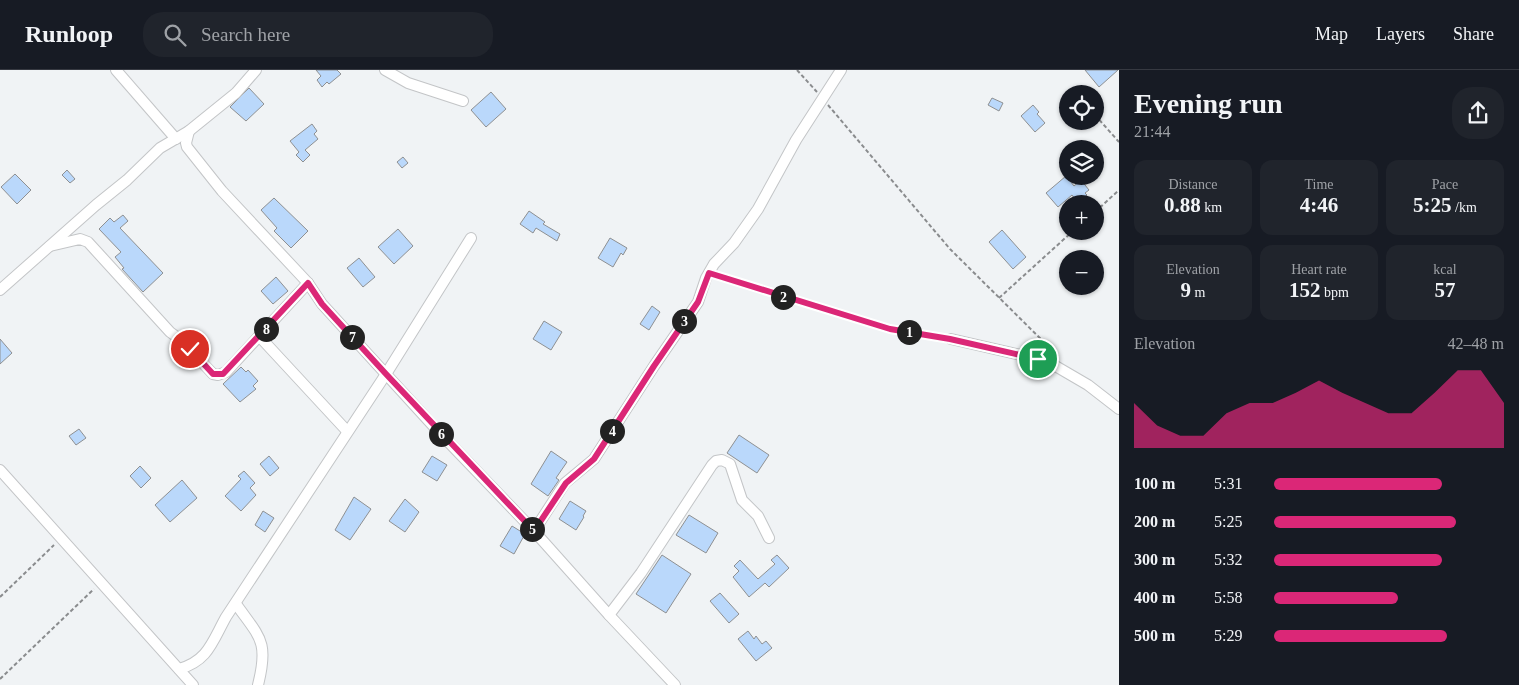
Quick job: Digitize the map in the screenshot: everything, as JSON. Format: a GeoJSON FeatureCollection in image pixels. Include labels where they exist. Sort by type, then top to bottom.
{"type":"FeatureCollection","features":[{"type":"Feature","properties":{"kind":"street"},"geometry":{"type":"LineString","coordinates":[[116,70],[176,138]]}},
{"type":"Feature","properties":{"kind":"street"},"geometry":{"type":"LineString","coordinates":[[0,290],[127,180],[160,148],[189,131],[236,93],[256,70]]}},
{"type":"Feature","properties":{"kind":"street"},"geometry":{"type":"LineString","coordinates":[[385,70],[408,83],[463,101]]}},
{"type":"Feature","properties":{"kind":"street"},"geometry":{"type":"LineString","coordinates":[[534,531],[566,483],[594,459],[698,302],[714,264],[734,243],[758,208],[796,140],[841,70]]}},
{"type":"Feature","properties":{"kind":"street"},"geometry":{"type":"LineString","coordinates":[[189,131],[186,147],[222,191],[308,283],[322,304],[386,374],[534,531],[608,615],[676,685]]}},
{"type":"Feature","properties":{"kind":"street"},"geometry":{"type":"LineString","coordinates":[[179,669],[199,661],[207,652],[226,617],[386,374],[471,238]]}},
{"type":"Feature","properties":{"kind":"street"},"geometry":{"type":"LineString","coordinates":[[50,246],[80,239],[88,242],[170,332],[181,340],[213,374],[223,374],[308,283]]}},
{"type":"Feature","properties":{"kind":"street"},"geometry":{"type":"LineString","coordinates":[[259,336],[347,431]]}},
{"type":"Feature","properties":{"kind":"street"},"geometry":{"type":"LineString","coordinates":[[950,339],[1038,359],[1052,364],[1088,385],[1119,409]]}},
{"type":"Feature","properties":{"kind":"street"},"geometry":{"type":"LineString","coordinates":[[608,615],[641,573],[716,461],[722,460],[730,464],[742,500],[758,516],[769,538]]}},
{"type":"Feature","properties":{"kind":"street"},"geometry":{"type":"LineString","coordinates":[[0,470],[193,685]]}},
{"type":"Feature","properties":{"kind":"street"},"geometry":{"type":"LineString","coordinates":[[236,604],[260,638],[263,646],[262,669],[258,685]]}},
{"type":"Feature","properties":{"kind":"path"},"geometry":{"type":"LineString","coordinates":[[797,70],[950,249],[1061,358]]}},
{"type":"Feature","properties":{"kind":"path"},"geometry":{"type":"LineString","coordinates":[[1104,125],[1119,142]]}},
{"type":"Feature","properties":{"kind":"path"},"geometry":{"type":"LineString","coordinates":[[1104,204],[1119,190]]}},
{"type":"Feature","properties":{"kind":"path"},"geometry":{"type":"LineString","coordinates":[[1000,298],[1063,240]]}},
{"type":"Feature","properties":{"kind":"path"},"geometry":{"type":"LineString","coordinates":[[709,273],[890,329],[950,339]]}},
{"type":"Feature","properties":{"kind":"path"},"geometry":{"type":"LineString","coordinates":[[0,597],[62,538]]}},
{"type":"Feature","properties":{"kind":"path"},"geometry":{"type":"LineString","coordinates":[[0,679],[101,582]]}},
{"type":"Feature","properties":{"kind":"building"},"geometry":{"type":"Polygon","coordinates":[[[316,70],[337,70],[341,74],[322,87],[317,80],[321,76],[316,70]]]}},
{"type":"Feature","properties":{"kind":"building"},"geometry":{"type":"Polygon","coordinates":[[[1085,70],[1118,70],[1101,85],[1097,85],[1085,70]]]}},
{"type":"Feature","properties":{"kind":"building"},"geometry":{"type":"Polygon","coordinates":[[[249,88],[264,104],[246,121],[230,107],[249,88]]]}},
{"type":"Feature","properties":{"kind":"building"},"geometry":{"type":"Polygon","coordinates":[[[491,92],[506,109],[486,127],[471,110],[491,92]]]}},
{"type":"Feature","properties":{"kind":"building"},"geometry":{"type":"Polygon","coordinates":[[[992,98],[1003,103],[999,111],[988,105],[992,98]]]}},
{"type":"Feature","properties":{"kind":"building"},"geometry":{"type":"Polygon","coordinates":[[[1033,105],[1039,112],[1037,114],[1045,123],[1035,132],[1021,116],[1033,105]]]}},
{"type":"Feature","properties":{"kind":"building"},"geometry":{"type":"Polygon","coordinates":[[[312,124],[317,131],[314,134],[318,139],[305,150],[310,155],[303,162],[296,155],[299,152],[290,141],[312,124]]]}},
{"type":"Feature","properties":{"kind":"building"},"geometry":{"type":"Polygon","coordinates":[[[403,157],[408,163],[402,168],[397,162],[403,157]]]}},
{"type":"Feature","properties":{"kind":"building"},"geometry":{"type":"Polygon","coordinates":[[[67,170],[75,179],[70,183],[62,175],[67,170]]]}},
{"type":"Feature","properties":{"kind":"building"},"geometry":{"type":"Polygon","coordinates":[[[15,174],[31,190],[17,204],[1,187],[15,174]]]}},
{"type":"Feature","properties":{"kind":"building"},"geometry":{"type":"Polygon","coordinates":[[[1059,182],[1059,185],[1085,185],[1089,190],[1085,193],[1087,195],[1059,195],[1058,207],[1046,193],[1059,182]]]}},
{"type":"Feature","properties":{"kind":"building"},"geometry":{"type":"Polygon","coordinates":[[[274,198],[308,231],[291,248],[274,231],[277,228],[261,210],[274,198]]]}},
{"type":"Feature","properties":{"kind":"building"},"geometry":{"type":"Polygon","coordinates":[[[529,211],[545,222],[543,224],[560,234],[557,241],[536,228],[533,233],[520,224],[529,211]]]}},
{"type":"Feature","properties":{"kind":"building"},"geometry":{"type":"Polygon","coordinates":[[[123,215],[128,221],[120,228],[163,273],[143,292],[122,269],[124,268],[115,257],[121,252],[99,229],[110,218],[114,222],[123,215]]]}},
{"type":"Feature","properties":{"kind":"building"},"geometry":{"type":"Polygon","coordinates":[[[398,229],[413,246],[394,264],[378,247],[398,229]]]}},
{"type":"Feature","properties":{"kind":"building"},"geometry":{"type":"Polygon","coordinates":[[[1002,230],[1026,257],[1013,269],[989,242],[1002,230]]]}},
{"type":"Feature","properties":{"kind":"building"},"geometry":{"type":"Polygon","coordinates":[[[610,238],[627,248],[623,255],[621,253],[613,267],[598,258],[610,238]]]}},
{"type":"Feature","properties":{"kind":"building"},"geometry":{"type":"Polygon","coordinates":[[[359,258],[375,277],[363,287],[347,268],[359,258]]]}},
{"type":"Feature","properties":{"kind":"building"},"geometry":{"type":"Polygon","coordinates":[[[276,277],[288,291],[273,304],[261,291],[276,277]]]}},
{"type":"Feature","properties":{"kind":"building"},"geometry":{"type":"Polygon","coordinates":[[[652,306],[660,312],[649,330],[640,324],[652,306]]]}},
{"type":"Feature","properties":{"kind":"building"},"geometry":{"type":"Polygon","coordinates":[[[544,321],[562,332],[551,350],[533,339],[544,321]]]}},
{"type":"Feature","properties":{"kind":"building"},"geometry":{"type":"Polygon","coordinates":[[[0,339],[12,353],[0,364],[0,339]]]}},
{"type":"Feature","properties":{"kind":"building"},"geometry":{"type":"Polygon","coordinates":[[[241,367],[246,372],[248,370],[258,381],[253,386],[256,389],[240,402],[223,384],[241,367]]]}},
{"type":"Feature","properties":{"kind":"building"},"geometry":{"type":"Polygon","coordinates":[[[79,429],[86,438],[76,445],[69,436],[79,429]]]}},
{"type":"Feature","properties":{"kind":"building"},"geometry":{"type":"Polygon","coordinates":[[[739,435],[769,455],[757,473],[727,453],[739,435]]]}},
{"type":"Feature","properties":{"kind":"building"},"geometry":{"type":"Polygon","coordinates":[[[551,451],[567,462],[556,478],[559,480],[548,496],[531,484],[551,451]]]}},
{"type":"Feature","properties":{"kind":"building"},"geometry":{"type":"Polygon","coordinates":[[[269,456],[279,468],[270,476],[260,464],[269,456]]]}},
{"type":"Feature","properties":{"kind":"building"},"geometry":{"type":"Polygon","coordinates":[[[432,456],[447,465],[437,481],[422,472],[432,456]]]}},
{"type":"Feature","properties":{"kind":"building"},"geometry":{"type":"Polygon","coordinates":[[[140,466],[151,478],[141,488],[130,476],[140,466]]]}},
{"type":"Feature","properties":{"kind":"building"},"geometry":{"type":"Polygon","coordinates":[[[244,471],[255,483],[250,488],[256,495],[241,511],[225,496],[241,479],[238,476],[244,471]]]}},
{"type":"Feature","properties":{"kind":"building"},"geometry":{"type":"Polygon","coordinates":[[[182,480],[197,498],[170,522],[155,505],[182,480]]]}},
{"type":"Feature","properties":{"kind":"building"},"geometry":{"type":"Polygon","coordinates":[[[354,497],[371,509],[350,540],[335,530],[354,497]]]}},
{"type":"Feature","properties":{"kind":"building"},"geometry":{"type":"Polygon","coordinates":[[[405,499],[419,512],[405,532],[389,521],[405,499]]]}},
{"type":"Feature","properties":{"kind":"building"},"geometry":{"type":"Polygon","coordinates":[[[570,501],[586,511],[576,530],[559,519],[570,501]]]}},
{"type":"Feature","properties":{"kind":"building"},"geometry":{"type":"Polygon","coordinates":[[[263,511],[274,518],[265,532],[255,525],[263,511]]]}},
{"type":"Feature","properties":{"kind":"building"},"geometry":{"type":"Polygon","coordinates":[[[689,515],[718,533],[706,553],[676,535],[689,515]]]}},
{"type":"Feature","properties":{"kind":"building"},"geometry":{"type":"Polygon","coordinates":[[[512,526],[525,534],[514,554],[500,546],[512,526]]]}},
{"type":"Feature","properties":{"kind":"building"},"geometry":{"type":"Polygon","coordinates":[[[662,555],[691,574],[666,613],[636,594],[662,555]]]}},
{"type":"Feature","properties":{"kind":"building"},"geometry":{"type":"Polygon","coordinates":[[[777,555],[789,568],[769,587],[765,583],[749,597],[733,577],[739,571],[734,566],[740,560],[758,579],[775,564],[771,560],[777,555]]]}},
{"type":"Feature","properties":{"kind":"building"},"geometry":{"type":"Polygon","coordinates":[[[720,593],[739,614],[729,623],[710,601],[720,593]]]}},
{"type":"Feature","properties":{"kind":"building"},"geometry":{"type":"Polygon","coordinates":[[[748,631],[754,639],[756,636],[762,644],[766,641],[772,648],[756,661],[738,639],[748,631]]]}},
{"type":"Feature","properties":{"kind":"route"},"geometry":{"type":"LineString","coordinates":[[190,349],[213,374],[223,374],[308,283],[322,304],[436,429],[534,531],[566,483],[594,459],[698,302],[709,273],[890,329],[950,339],[1038,359]]}}]}
